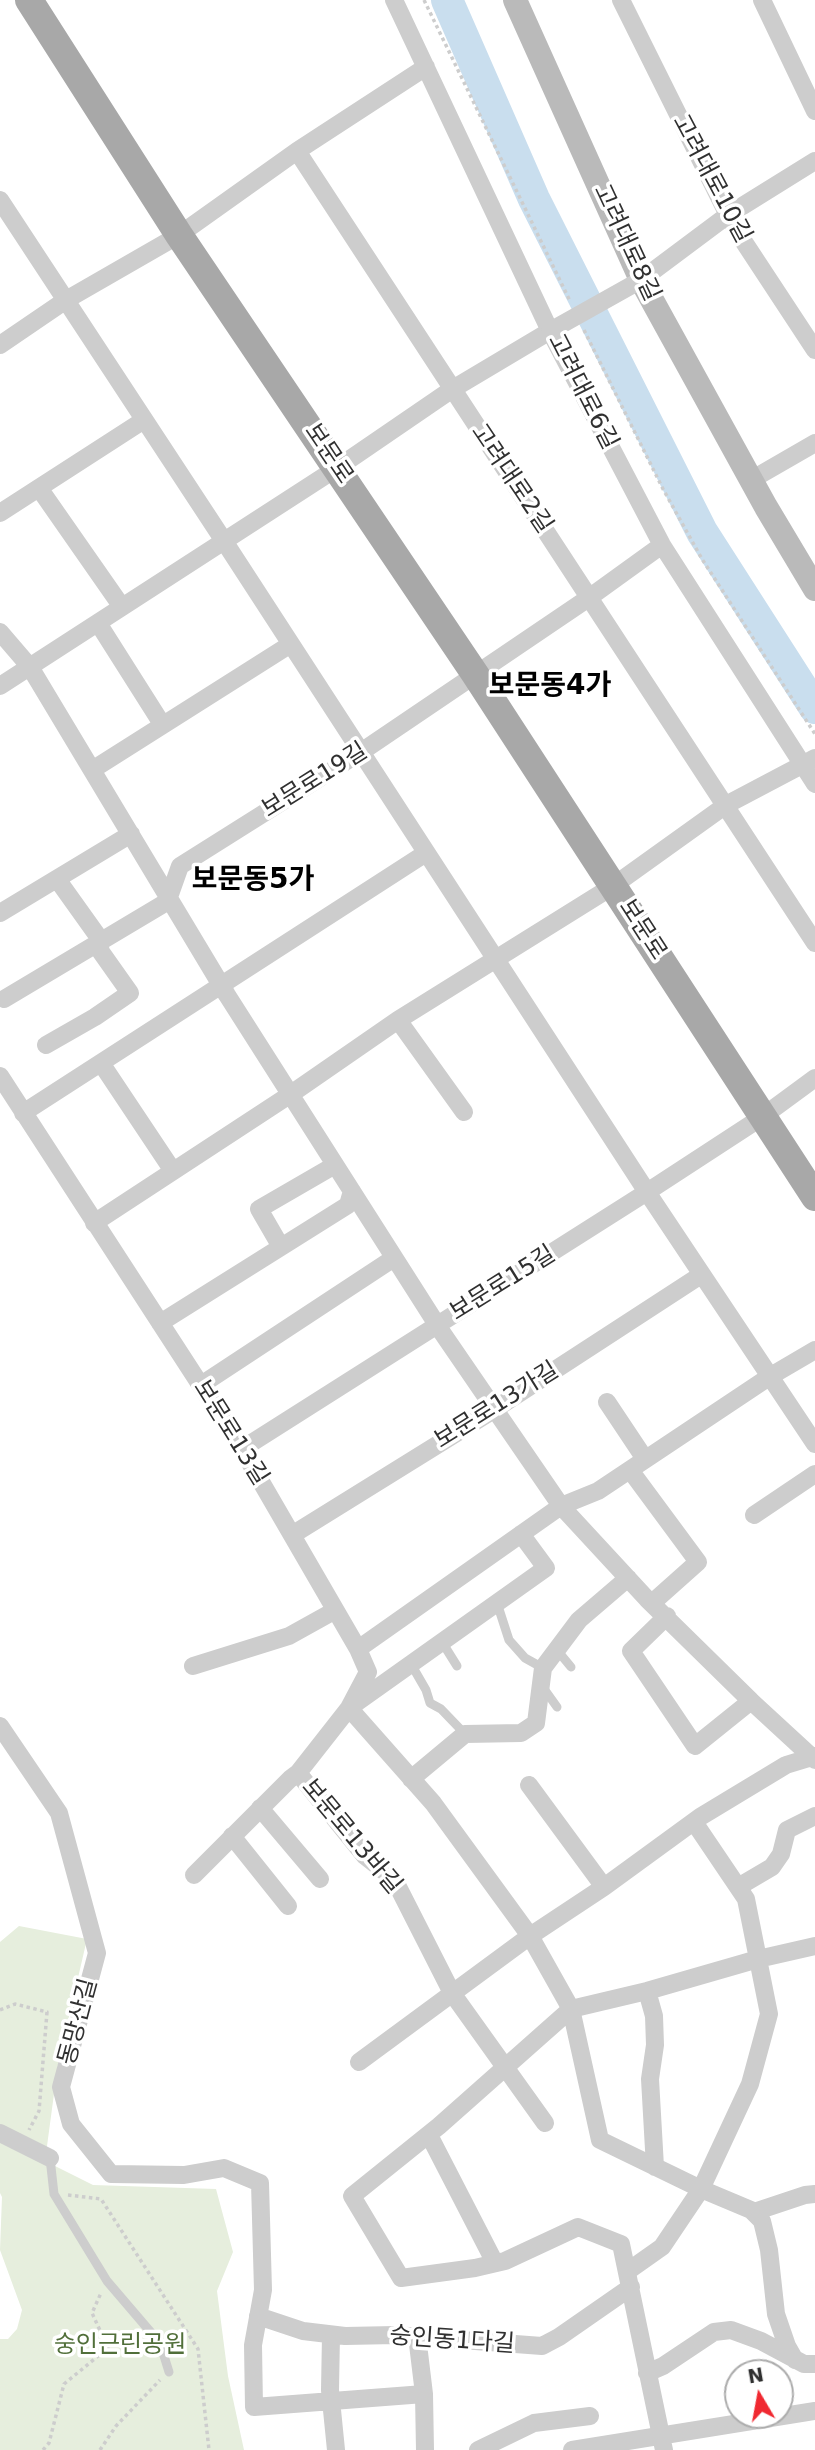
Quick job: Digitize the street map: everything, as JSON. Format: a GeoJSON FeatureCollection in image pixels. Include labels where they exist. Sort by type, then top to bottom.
{"type":"FeatureCollection","features":[{"type":"Feature","properties":{"kind":"main road","name":"보문로"},"geometry":{"type":"LineString","coordinates":[[29,0],[180,235],[475,674],[815,1197]]}},
{"type":"Feature","properties":{"kind":"main road","name":"고려대로8길"},"geometry":{"type":"LineString","coordinates":[[515,0],[642,280],[751,480],[815,589]]}},
{"type":"Feature","properties":{"kind":"street","name":"고려대로6길"},"geometry":{"type":"LineString","coordinates":[[394,0],[550,331],[662,545],[809,762],[815,784]]}},
{"type":"Feature","properties":{"kind":"street","name":"고려대로10길"},"geometry":{"type":"LineString","coordinates":[[621,0],[728,215],[815,350]]}},
{"type":"Feature","properties":{"kind":"street"},"geometry":{"type":"LineString","coordinates":[[762,0],[815,111]]}},
{"type":"Feature","properties":{"kind":"street"},"geometry":{"type":"LineString","coordinates":[[0,345],[66,300],[180,235],[296,151],[426,67]]}},
{"type":"Feature","properties":{"kind":"street","name":"고려대로2길"},"geometry":{"type":"LineString","coordinates":[[296,151],[815,943]]}},
{"type":"Feature","properties":{"kind":"street"},"geometry":{"type":"LineString","coordinates":[[0,686],[337,468],[451,390],[642,280],[728,215],[815,161]]}},
{"type":"Feature","properties":{"kind":"street"},"geometry":{"type":"LineString","coordinates":[[0,200],[6,223],[66,300],[646,1192],[815,1444]]}},
{"type":"Feature","properties":{"kind":"street"},"geometry":{"type":"LineString","coordinates":[[0,513],[144,419]]}},
{"type":"Feature","properties":{"kind":"street"},"geometry":{"type":"LineString","coordinates":[[751,480],[815,443]]}},
{"type":"Feature","properties":{"kind":"street"},"geometry":{"type":"LineString","coordinates":[[39,488],[122,607]]}},
{"type":"Feature","properties":{"kind":"street"},"geometry":{"type":"LineString","coordinates":[[475,674],[662,545]]}},
{"type":"Feature","properties":{"kind":"street"},"geometry":{"type":"LineString","coordinates":[[98,623],[162,724]]}},
{"type":"Feature","properties":{"kind":"street"},"geometry":{"type":"LineString","coordinates":[[0,632],[30,667],[222,985],[437,1325],[561,1506],[652,1604],[751,1701],[814,1757]]}},
{"type":"Feature","properties":{"kind":"street"},"geometry":{"type":"LineString","coordinates":[[92,771],[291,643]]}},
{"type":"Feature","properties":{"kind":"street","name":"보문로19길"},"geometry":{"type":"LineString","coordinates":[[169,898],[180,866],[361,752],[475,674]]}},
{"type":"Feature","properties":{"kind":"street"},"geometry":{"type":"LineString","coordinates":[[94,1223],[291,1094],[398,1020],[614,887],[726,805],[809,762]]}},
{"type":"Feature","properties":{"kind":"street"},"geometry":{"type":"LineString","coordinates":[[0,914],[131,834]]}},
{"type":"Feature","properties":{"kind":"street"},"geometry":{"type":"LineString","coordinates":[[23,1113],[426,853]]}},
{"type":"Feature","properties":{"kind":"street"},"geometry":{"type":"LineString","coordinates":[[46,1045],[130,993],[101,952],[97,935],[57,879]]}},
{"type":"Feature","properties":{"kind":"street"},"geometry":{"type":"LineString","coordinates":[[4,999],[169,898]]}},
{"type":"Feature","properties":{"kind":"street"},"geometry":{"type":"LineString","coordinates":[[398,1020],[464,1112]]}},
{"type":"Feature","properties":{"kind":"street"},"geometry":{"type":"LineString","coordinates":[[101,1063],[173,1171]]}},
{"type":"Feature","properties":{"kind":"street","name":"보문로13길"},"geometry":{"type":"LineString","coordinates":[[0,1076],[242,1449],[358,1649],[368,1672],[349,1708],[298,1773]]}},
{"type":"Feature","properties":{"kind":"street"},"geometry":{"type":"LineString","coordinates":[[762,1117],[815,1079]]}},
{"type":"Feature","properties":{"kind":"street","name":"보문로15길"},"geometry":{"type":"LineString","coordinates":[[242,1449],[762,1117]]}},
{"type":"Feature","properties":{"kind":"street"},"geometry":{"type":"LineString","coordinates":[[281,1247],[259,1209],[335,1165]]}},
{"type":"Feature","properties":{"kind":"street"},"geometry":{"type":"LineString","coordinates":[[160,1323],[348,1205],[352,1191]]}},
{"type":"Feature","properties":{"kind":"street"},"geometry":{"type":"LineString","coordinates":[[201,1385],[394,1258]]}},
{"type":"Feature","properties":{"kind":"street","name":"보문로13가길"},"geometry":{"type":"LineString","coordinates":[[292,1535],[495,1409],[701,1275]]}},
{"type":"Feature","properties":{"kind":"street"},"geometry":{"type":"LineString","coordinates":[[358,1649],[561,1506],[598,1490],[769,1377],[815,1350]]}},
{"type":"Feature","properties":{"kind":"street"},"geometry":{"type":"LineString","coordinates":[[607,1402],[637,1464],[698,1562],[652,1604]]}},
{"type":"Feature","properties":{"kind":"street"},"geometry":{"type":"LineString","coordinates":[[754,1515],[815,1474]]}},
{"type":"Feature","properties":{"kind":"street","name":"보문로13길"},"geometry":{"type":"LineString","coordinates":[[349,1708],[546,1568],[521,1534]]}},
{"type":"Feature","properties":{"kind":"street"},"geometry":{"type":"LineString","coordinates":[[411,1779],[465,1734],[521,1733],[536,1723],[542,1676],[557,1650],[579,1620],[628,1578]]}},
{"type":"Feature","properties":{"kind":"street"},"geometry":{"type":"LineString","coordinates":[[193,1666],[289,1636],[334,1611]]}},
{"type":"Feature","properties":{"kind":"street"},"geometry":{"type":"LineString","coordinates":[[667,1616],[631,1651],[695,1746],[751,1701]]}},
{"type":"Feature","properties":{"kind":"street"},"geometry":{"type":"LineString","coordinates":[[349,1708],[433,1803],[530,1936],[571,2009],[600,2140],[754,2213],[762,2221],[769,2250],[776,2314],[795,2360]]}},
{"type":"Feature","properties":{"kind":"street","name":"동망산길"},"geometry":{"type":"LineString","coordinates":[[0,1726],[59,1813],[97,1953],[61,2088],[71,2124],[111,2174],[184,2175],[224,2168],[260,2183],[264,2290],[258,2316]]}},
{"type":"Feature","properties":{"kind":"street"},"geometry":{"type":"LineString","coordinates":[[359,2062],[530,1936],[694,1822],[786,1765],[814,1757]]}},
{"type":"Feature","properties":{"kind":"street","name":"보문로13바길"},"geometry":{"type":"LineString","coordinates":[[194,1875],[298,1773],[365,1856],[394,1879],[452,1993],[545,2123]]}},
{"type":"Feature","properties":{"kind":"street"},"geometry":{"type":"LineString","coordinates":[[529,1785],[604,1887]]}},
{"type":"Feature","properties":{"kind":"street"},"geometry":{"type":"LineString","coordinates":[[260,1808],[320,1879]]}},
{"type":"Feature","properties":{"kind":"street"},"geometry":{"type":"LineString","coordinates":[[737,1887],[772,1867],[781,1854],[787,1830],[815,1816]]}},
{"type":"Feature","properties":{"kind":"street","name":"숭인동1다길"},"geometry":{"type":"LineString","coordinates":[[258,2316],[303,2331],[331,2335],[418,2336],[542,2346],[559,2337],[630,2279],[663,2247],[701,2189],[750,2084],[769,2014],[746,1899],[694,1822]]}},
{"type":"Feature","properties":{"kind":"street"},"geometry":{"type":"LineString","coordinates":[[232,1836],[288,1906]]}},
{"type":"Feature","properties":{"kind":"street"},"geometry":{"type":"LineString","coordinates":[[662,2443],[621,2244],[578,2227],[505,2261],[401,2278],[352,2196],[429,2135],[571,2009],[815,1946]]}},
{"type":"Feature","properties":{"kind":"street"},"geometry":{"type":"LineString","coordinates":[[647,1991],[654,2016],[655,2045],[650,2079],[655,2166]]}},
{"type":"Feature","properties":{"kind":"street"},"geometry":{"type":"LineString","coordinates":[[0,2133],[50,2158]]}},
{"type":"Feature","properties":{"kind":"street"},"geometry":{"type":"LineString","coordinates":[[429,2135],[495,2263]]}},
{"type":"Feature","properties":{"kind":"street"},"geometry":{"type":"LineString","coordinates":[[754,2213],[815,2194]]}},
{"type":"Feature","properties":{"kind":"street"},"geometry":{"type":"LineString","coordinates":[[258,2316],[253,2345],[254,2407],[424,2394]]}},
{"type":"Feature","properties":{"kind":"street"},"geometry":{"type":"LineString","coordinates":[[647,2372],[663,2366],[714,2332],[732,2330],[804,2364],[815,2364]]}},
{"type":"Feature","properties":{"kind":"street"},"geometry":{"type":"LineString","coordinates":[[331,2335],[331,2401],[335,2450]]}},
{"type":"Feature","properties":{"kind":"street"},"geometry":{"type":"LineString","coordinates":[[418,2336],[424,2394],[425,2450]]}},
{"type":"Feature","properties":{"kind":"street"},"geometry":{"type":"LineString","coordinates":[[572,2450],[662,2443],[815,2411]]}},
{"type":"Feature","properties":{"kind":"street"},"geometry":{"type":"LineString","coordinates":[[478,2450],[534,2423],[590,2416]]}},
{"type":"Feature","properties":{"kind":"lane"},"geometry":{"type":"LineString","coordinates":[[497,1603],[509,1640],[542,1676],[557,1707]]}},
{"type":"Feature","properties":{"kind":"lane"},"geometry":{"type":"LineString","coordinates":[[442,1642],[457,1666]]}},
{"type":"Feature","properties":{"kind":"lane"},"geometry":{"type":"LineString","coordinates":[[557,1650],[571,1667]]}},
{"type":"Feature","properties":{"kind":"lane"},"geometry":{"type":"LineString","coordinates":[[411,1664],[426,1689],[430,1703],[441,1709],[465,1734]]}},
{"type":"Feature","properties":{"kind":"lane"},"geometry":{"type":"LineString","coordinates":[[50,2158],[54,2194],[107,2281],[160,2343],[169,2372]]}},
{"type":"Feature","properties":{"kind":"path"},"geometry":{"type":"LineString","coordinates":[[425,0],[575,311]]}},
{"type":"Feature","properties":{"kind":"path"},"geometry":{"type":"LineString","coordinates":[[580,323],[663,489],[702,559],[815,734]]}},
{"type":"Feature","properties":{"kind":"path"},"geometry":{"type":"LineString","coordinates":[[0,2010],[15,2004],[47,2012],[39,2111],[27,2135]]}},
{"type":"Feature","properties":{"kind":"path"},"geometry":{"type":"LineString","coordinates":[[54,2194],[101,2199],[198,2349],[209,2450]]}},
{"type":"Feature","properties":{"kind":"path"},"geometry":{"type":"LineString","coordinates":[[43,2450],[49,2443],[64,2384],[108,2348],[92,2313],[107,2281]]}},
{"type":"Feature","properties":{"kind":"path"},"geometry":{"type":"LineString","coordinates":[[100,2450],[116,2426],[169,2372]]}},
{"type":"Feature","properties":{"kind":"green space","name":"숭인근린공원"},"geometry":{"type":"Polygon","coordinates":[[[19,1926],[87,1939],[58,2064],[45,2161],[93,2185],[216,2189],[233,2252],[217,2291],[228,2376],[244,2450],[0,2450],[0,2339],[8,2339],[17,2329],[22,2310],[0,2250],[0,1942],[19,1926]]]}},
{"type":"Feature","properties":{"kind":"waterway"},"geometry":{"type":"LineString","coordinates":[[447,0],[534,199],[702,532],[815,708]]}},
{"type":"Feature","properties":{"kind":"district","name":"보문동4가"},"geometry":{"type":"Point","coordinates":[550,687]}},
{"type":"Feature","properties":{"kind":"district","name":"보문동5가"},"geometry":{"type":"Point","coordinates":[253,881]}}]}
